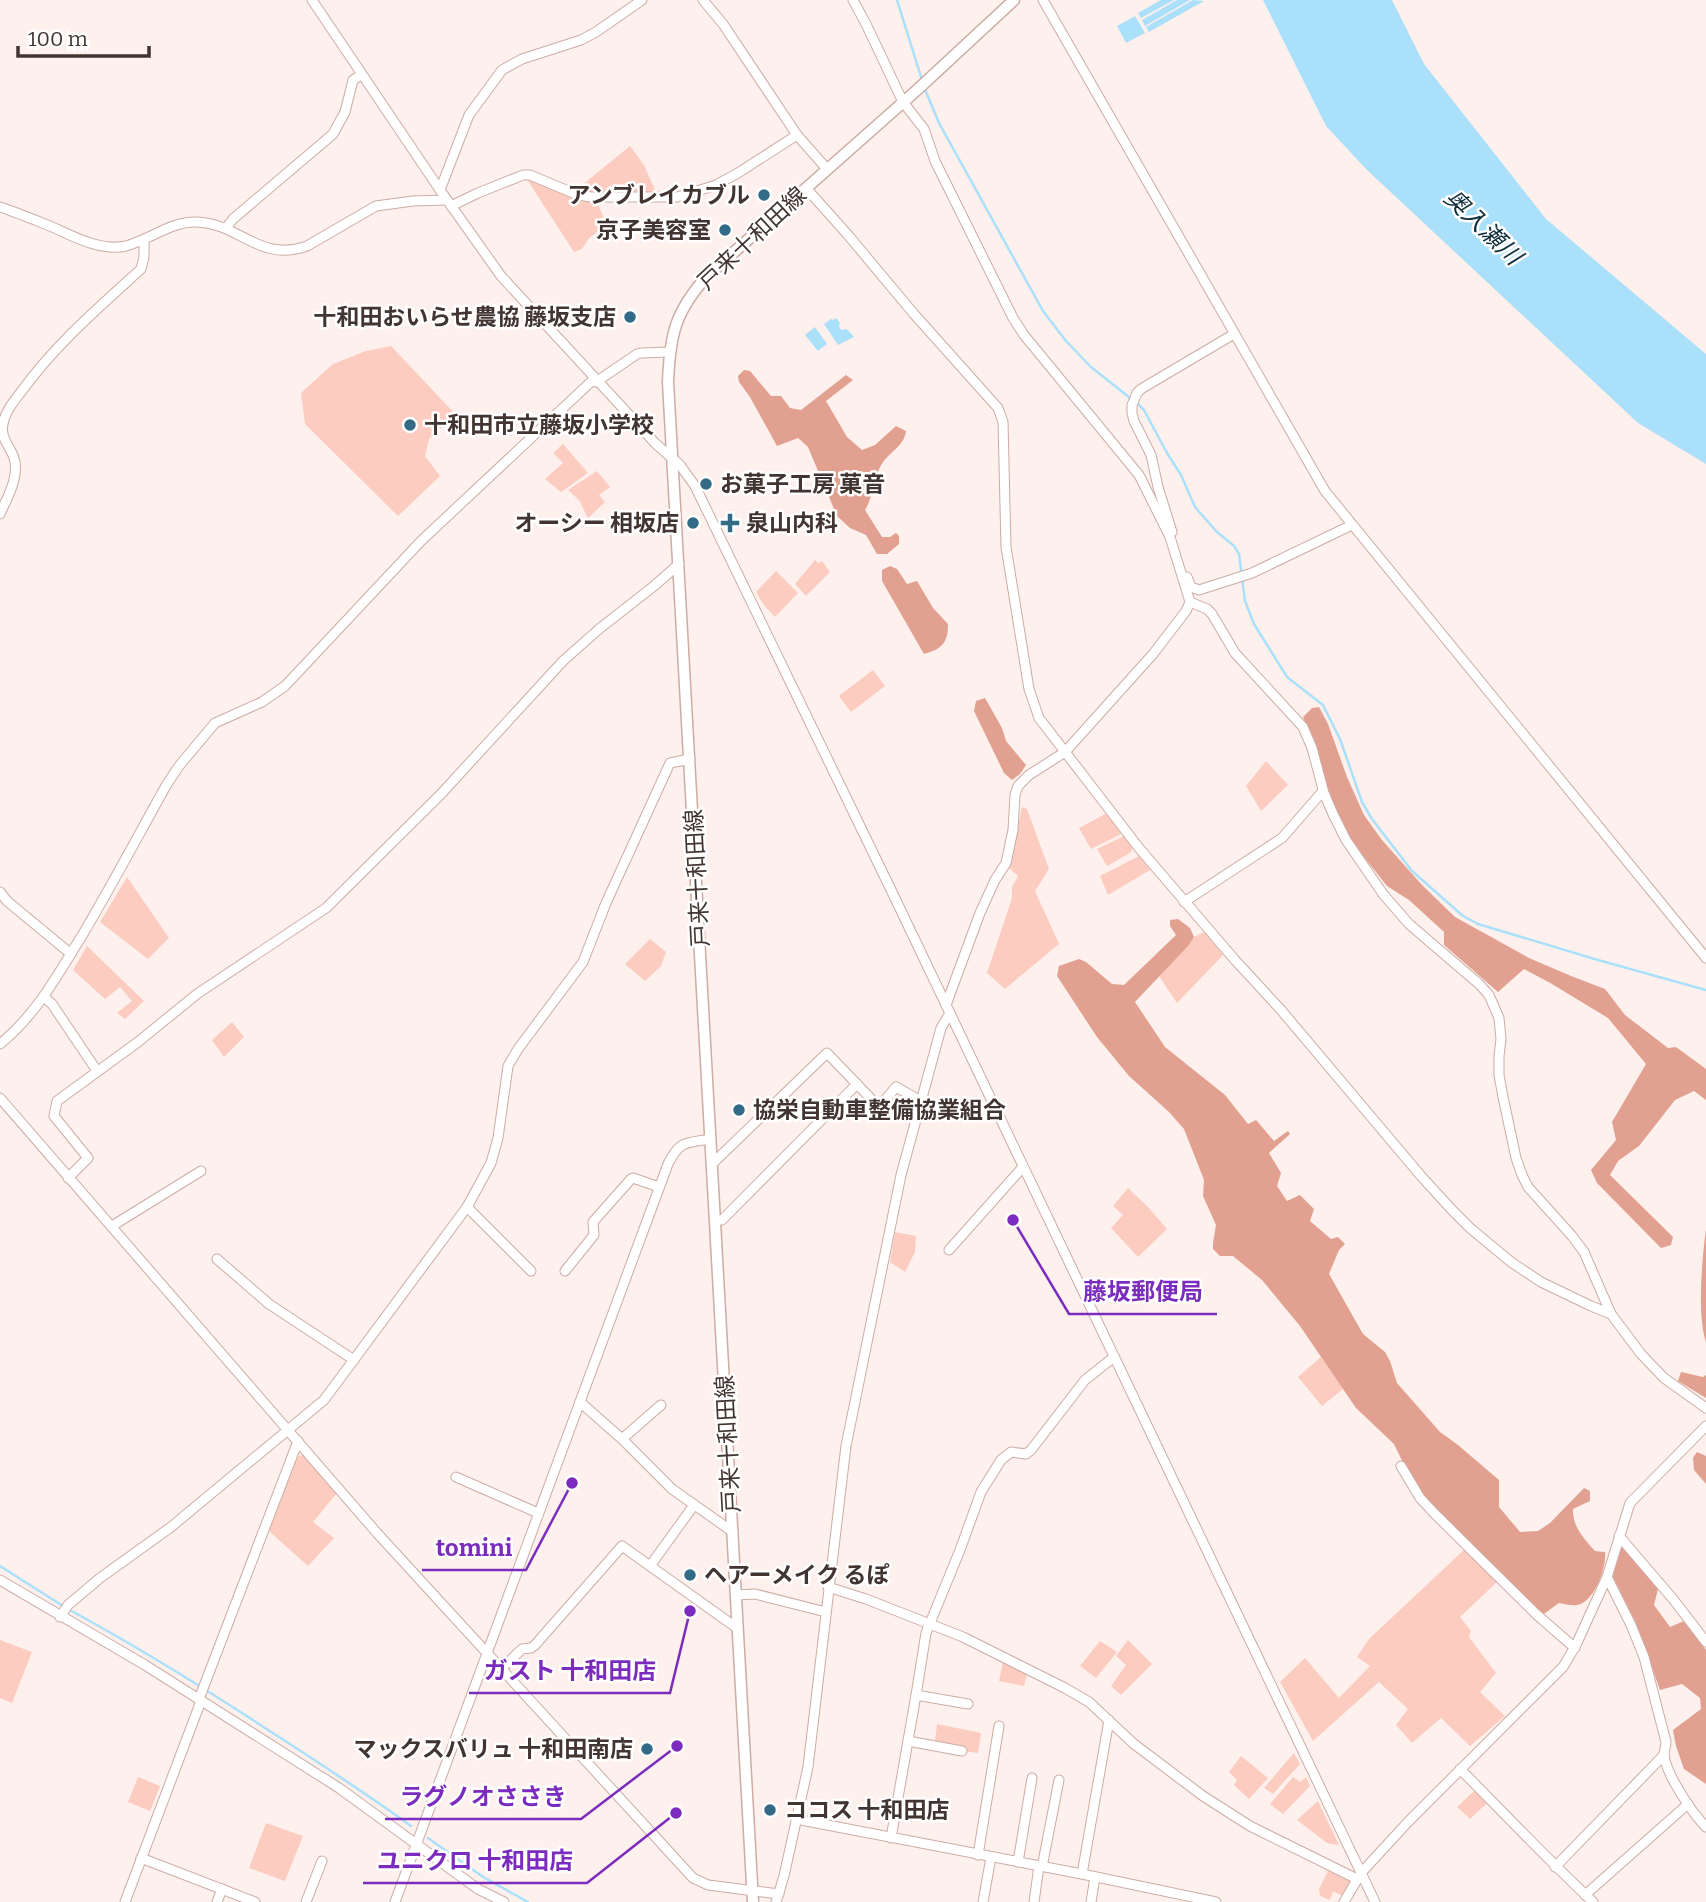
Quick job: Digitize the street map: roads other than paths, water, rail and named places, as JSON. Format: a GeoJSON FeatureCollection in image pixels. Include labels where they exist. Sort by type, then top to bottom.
{"type":"FeatureCollection","features":[{"type":"Feature","properties":{"kind":"main road","name":"戸来十和田線"},"geometry":{"type":"LineString","coordinates":[[753,1897],[672,457],[669,352],[678,317],[707,276],[1014,0]]}},
{"type":"Feature","properties":{"kind":"street"},"geometry":{"type":"LineString","coordinates":[[312,0],[501,276],[595,381],[688,474],[695,486],[948,1009],[1359,1876],[1375,1902]]}},
{"type":"Feature","properties":{"kind":"street"},"geometry":{"type":"LineString","coordinates":[[440,190],[469,115],[502,70],[522,59],[581,40],[642,0]]}},
{"type":"Feature","properties":{"kind":"street"},"geometry":{"type":"LineString","coordinates":[[703,0],[723,24],[797,135],[827,169]]}},
{"type":"Feature","properties":{"kind":"street"},"geometry":{"type":"LineString","coordinates":[[0,1098],[377,1533],[693,1878],[708,1885],[753,1897],[777,1898],[808,1767],[846,1446],[893,1210],[941,1028],[980,913],[1006,863],[1013,830],[1015,795],[1018,786],[1029,775],[1065,752],[1153,654],[1190,602],[1171,541],[1139,475],[1013,318],[935,161],[924,130],[903,102],[853,0]]}},
{"type":"Feature","properties":{"kind":"street"},"geometry":{"type":"LineString","coordinates":[[1043,0],[1325,491],[1706,958]]}},
{"type":"Feature","properties":{"kind":"street"},"geometry":{"type":"LineString","coordinates":[[226,228],[233,219],[333,134],[345,112],[353,80],[361,75]]}},
{"type":"Feature","properties":{"kind":"street"},"geometry":{"type":"LineString","coordinates":[[0,207],[93,244],[112,248],[144,240],[183,223],[197,222],[226,228],[261,247],[281,251],[307,246],[376,206],[413,201],[449,203],[523,175],[530,175],[579,195],[591,197],[677,197],[716,185],[797,135]]}},
{"type":"Feature","properties":{"kind":"street"},"geometry":{"type":"LineString","coordinates":[[806,188],[998,408],[1003,422],[1006,547],[1029,689],[1040,718],[1139,848],[1184,902],[1293,1024],[1421,1176],[1470,1228],[1511,1262],[1541,1282],[1611,1314]]}},
{"type":"Feature","properties":{"kind":"street"},"geometry":{"type":"LineString","coordinates":[[0,514],[14,481],[16,466],[14,456],[2,436],[4,418],[27,383],[61,343],[141,269],[144,240]]}},
{"type":"Feature","properties":{"kind":"street"},"geometry":{"type":"LineString","coordinates":[[1171,541],[1172,534],[1150,455],[1134,421],[1133,402],[1137,393],[1151,382],[1234,334]]}},
{"type":"Feature","properties":{"kind":"street"},"geometry":{"type":"LineString","coordinates":[[0,1044],[23,1024],[44,997],[178,766],[206,732],[215,723],[262,702],[285,686],[421,541],[595,381],[636,354],[669,352]]}},
{"type":"Feature","properties":{"kind":"street"},"geometry":{"type":"LineString","coordinates":[[1180,568],[1185,572],[1191,587],[1199,590],[1241,577],[1352,525]]}},
{"type":"Feature","properties":{"kind":"street"},"geometry":{"type":"LineString","coordinates":[[68,1178],[88,1158],[54,1116],[57,1101],[138,1042],[197,994],[326,908],[441,794],[563,661],[679,564]]}},
{"type":"Feature","properties":{"kind":"street"},"geometry":{"type":"LineString","coordinates":[[1190,602],[1212,614],[1235,653],[1303,727],[1312,748],[1323,791],[1346,840],[1398,914],[1489,995],[1501,1028],[1499,1075],[1514,1148],[1528,1187],[1584,1252],[1611,1314],[1641,1354],[1664,1378],[1706,1408]]}},
{"type":"Feature","properties":{"kind":"street"},"geometry":{"type":"LineString","coordinates":[[64,1611],[100,1578],[171,1527],[324,1399],[467,1207],[491,1163],[498,1138],[508,1066],[583,962],[606,902],[670,763],[690,759]]}},
{"type":"Feature","properties":{"kind":"street"},"geometry":{"type":"LineString","coordinates":[[1184,902],[1282,838],[1323,791]]}},
{"type":"Feature","properties":{"kind":"street"},"geometry":{"type":"LineString","coordinates":[[0,892],[7,901],[71,954]]}},
{"type":"Feature","properties":{"kind":"street"},"geometry":{"type":"LineString","coordinates":[[44,997],[52,1004],[97,1071]]}},
{"type":"Feature","properties":{"kind":"street"},"geometry":{"type":"LineString","coordinates":[[712,1164],[827,1053],[879,1107],[896,1087],[921,1101]]}},
{"type":"Feature","properties":{"kind":"street"},"geometry":{"type":"LineString","coordinates":[[716,1220],[722,1220],[857,1084]]}},
{"type":"Feature","properties":{"kind":"street"},"geometry":{"type":"LineString","coordinates":[[395,1902],[668,1164],[678,1147],[685,1143],[711,1139]]}},
{"type":"Feature","properties":{"kind":"street"},"geometry":{"type":"LineString","coordinates":[[949,1250],[1023,1167]]}},
{"type":"Feature","properties":{"kind":"street"},"geometry":{"type":"LineString","coordinates":[[112,1226],[201,1171]]}},
{"type":"Feature","properties":{"kind":"street"},"geometry":{"type":"LineString","coordinates":[[565,1271],[594,1235],[593,1222],[631,1179],[659,1187]]}},
{"type":"Feature","properties":{"kind":"street"},"geometry":{"type":"LineString","coordinates":[[467,1207],[531,1271]]}},
{"type":"Feature","properties":{"kind":"street"},"geometry":{"type":"LineString","coordinates":[[217,1259],[268,1304],[354,1360]]}},
{"type":"Feature","properties":{"kind":"street"},"geometry":{"type":"LineString","coordinates":[[891,1838],[926,1633],[981,1492],[1001,1460],[1011,1452],[1026,1454],[1031,1450],[1085,1380],[1114,1357]]}},
{"type":"Feature","properties":{"kind":"street"},"geometry":{"type":"LineString","coordinates":[[580,1402],[672,1489],[733,1532]]}},
{"type":"Feature","properties":{"kind":"street"},"geometry":{"type":"LineString","coordinates":[[622,1439],[660,1405]]}},
{"type":"Feature","properties":{"kind":"street"},"geometry":{"type":"LineString","coordinates":[[1344,1902],[1359,1876],[1407,1823],[1563,1667],[1575,1648],[1607,1577],[1630,1503],[1706,1426]]}},
{"type":"Feature","properties":{"kind":"street"},"geometry":{"type":"LineString","coordinates":[[125,1902],[298,1441]]}},
{"type":"Feature","properties":{"kind":"street"},"geometry":{"type":"LineString","coordinates":[[1401,1466],[1420,1498],[1434,1513],[1544,1622],[1575,1648]]}},
{"type":"Feature","properties":{"kind":"street"},"geometry":{"type":"LineString","coordinates":[[456,1477],[538,1513]]}},
{"type":"Feature","properties":{"kind":"street"},"geometry":{"type":"LineString","coordinates":[[650,1566],[694,1505]]}},
{"type":"Feature","properties":{"kind":"street"},"geometry":{"type":"LineString","coordinates":[[1619,1536],[1706,1642]]}},
{"type":"Feature","properties":{"kind":"street"},"geometry":{"type":"LineString","coordinates":[[502,1668],[523,1649],[536,1645],[622,1546],[737,1628]]}},
{"type":"Feature","properties":{"kind":"street"},"geometry":{"type":"LineString","coordinates":[[1607,1577],[1644,1657],[1666,1742],[1664,1755],[1674,1780],[1696,1817],[1706,1827]]}},
{"type":"Feature","properties":{"kind":"street"},"geometry":{"type":"LineString","coordinates":[[0,1580],[64,1611],[145,1665],[202,1694],[339,1788],[478,1889],[504,1902]]}},
{"type":"Feature","properties":{"kind":"street"},"geometry":{"type":"LineString","coordinates":[[828,1587],[963,1637],[1065,1688],[1089,1702],[1134,1744],[1203,1797],[1250,1826],[1359,1876]]}},
{"type":"Feature","properties":{"kind":"street"},"geometry":{"type":"LineString","coordinates":[[736,1595],[755,1594],[826,1612]]}},
{"type":"Feature","properties":{"kind":"street"},"geometry":{"type":"LineString","coordinates":[[916,1695],[968,1703]]}},
{"type":"Feature","properties":{"kind":"street"},"geometry":{"type":"LineString","coordinates":[[1082,1874],[1109,1720]]}},
{"type":"Feature","properties":{"kind":"street"},"geometry":{"type":"LineString","coordinates":[[978,1854],[999,1726]]}},
{"type":"Feature","properties":{"kind":"street"},"geometry":{"type":"LineString","coordinates":[[908,1741],[962,1751]]}},
{"type":"Feature","properties":{"kind":"street"},"geometry":{"type":"LineString","coordinates":[[1555,1867],[1664,1755]]}},
{"type":"Feature","properties":{"kind":"street"},"geometry":{"type":"LineString","coordinates":[[1460,1769],[1555,1867],[1589,1898],[1688,1804]]}},
{"type":"Feature","properties":{"kind":"street"},"geometry":{"type":"LineString","coordinates":[[1018,1862],[1032,1778]]}},
{"type":"Feature","properties":{"kind":"street"},"geometry":{"type":"LineString","coordinates":[[1034,1902],[1059,1780]]}},
{"type":"Feature","properties":{"kind":"street"},"geometry":{"type":"LineString","coordinates":[[796,1819],[1216,1902]]}},
{"type":"Feature","properties":{"kind":"street"},"geometry":{"type":"LineString","coordinates":[[982,1902],[990,1857]]}},
{"type":"Feature","properties":{"kind":"street"},"geometry":{"type":"LineString","coordinates":[[141,1858],[255,1902]]}},
{"type":"Feature","properties":{"kind":"street"},"geometry":{"type":"LineString","coordinates":[[306,1902],[321,1861]]}},
{"type":"Feature","properties":{"kind":"street"},"geometry":{"type":"LineString","coordinates":[[1091,1902],[1094,1877]]}},
{"type":"Feature","properties":{"kind":"street"},"geometry":{"type":"LineString","coordinates":[[217,1902],[222,1889]]}},
{"type":"Feature","properties":{"kind":"water"},"geometry":{"type":"Polygon","coordinates":[[[1161,0],[1174,0],[1141,18],[1138,13],[1161,0]]]}},
{"type":"Feature","properties":{"kind":"water"},"geometry":{"type":"Polygon","coordinates":[[[1177,0],[1190,0],[1145,26],[1142,20],[1177,0]]]}},
{"type":"Feature","properties":{"kind":"water"},"geometry":{"type":"Polygon","coordinates":[[[1193,0],[1204,1],[1149,32],[1146,27],[1193,0]]]}},
{"type":"Feature","properties":{"kind":"water","name":"奥入瀬川"},"geometry":{"type":"Polygon","coordinates":[[[1263,0],[1392,0],[1424,64],[1546,219],[1706,354],[1706,464],[1638,423],[1367,170],[1326,126],[1263,0]]]}},
{"type":"Feature","properties":{"kind":"water"},"geometry":{"type":"Polygon","coordinates":[[[1135,16],[1145,33],[1126,43],[1117,26],[1135,16]]]}},
{"type":"Feature","properties":{"kind":"water"},"geometry":{"type":"Polygon","coordinates":[[[836,318],[841,330],[847,329],[854,337],[838,345],[824,324],[836,318]]]}},
{"type":"Feature","properties":{"kind":"water"},"geometry":{"type":"Polygon","coordinates":[[[815,327],[827,344],[818,351],[805,335],[815,327]]]}},
{"type":"Feature","properties":{"kind":"waterway"},"geometry":{"type":"LineString","coordinates":[[897,0],[922,80]]}},
{"type":"Feature","properties":{"kind":"waterway"},"geometry":{"type":"LineString","coordinates":[[924,87],[939,123],[1043,311],[1091,367],[1130,398]]}},
{"type":"Feature","properties":{"kind":"waterway"},"geometry":{"type":"LineString","coordinates":[[1136,402],[1144,410],[1181,475],[1195,507],[1239,554],[1245,601],[1254,624],[1287,677],[1323,705],[1340,739],[1362,802],[1412,871],[1463,916],[1478,924],[1706,990]]}},
{"type":"Feature","properties":{"kind":"waterway"},"geometry":{"type":"LineString","coordinates":[[0,1566],[63,1606]]}},
{"type":"Feature","properties":{"kind":"waterway"},"geometry":{"type":"LineString","coordinates":[[68,1609],[217,1697],[411,1826]]}},
{"type":"Feature","properties":{"kind":"waterway"},"geometry":{"type":"LineString","coordinates":[[428,1838],[483,1877],[528,1902]]}},
{"type":"Feature","properties":{"kind":"place","name":"アンブレイカブル"},"geometry":{"type":"Point","coordinates":[764,195]}},
{"type":"Feature","properties":{"kind":"place","name":"京子美容室"},"geometry":{"type":"Point","coordinates":[725,230]}},
{"type":"Feature","properties":{"kind":"place","name":"十和田おいらせ農協 藤坂支店"},"geometry":{"type":"Point","coordinates":[630,317]}},
{"type":"Feature","properties":{"kind":"place","name":"十和田市立藤坂小学校"},"geometry":{"type":"Point","coordinates":[410,425]}},
{"type":"Feature","properties":{"kind":"place","name":"お菓子工房 菓音"},"geometry":{"type":"Point","coordinates":[706,484]}},
{"type":"Feature","properties":{"kind":"place","name":"オーシー 相坂店"},"geometry":{"type":"Point","coordinates":[693,523]}},
{"type":"Feature","properties":{"kind":"place","name":"泉山内科"},"geometry":{"type":"Point","coordinates":[730,523]}},
{"type":"Feature","properties":{"kind":"place","name":"協栄自動車整備協業組合"},"geometry":{"type":"Point","coordinates":[739,1110]}},
{"type":"Feature","properties":{"kind":"place","name":"藤坂郵便局"},"geometry":{"type":"Point","coordinates":[1013,1220]}},
{"type":"Feature","properties":{"kind":"place","name":"tomini"},"geometry":{"type":"Point","coordinates":[572,1483]}},
{"type":"Feature","properties":{"kind":"place","name":"ヘアーメイク るぽ"},"geometry":{"type":"Point","coordinates":[690,1575]}},
{"type":"Feature","properties":{"kind":"place","name":"ガスト 十和田店"},"geometry":{"type":"Point","coordinates":[690,1611]}},
{"type":"Feature","properties":{"kind":"place","name":"ラグノオささき"},"geometry":{"type":"Point","coordinates":[677,1746]}},
{"type":"Feature","properties":{"kind":"place","name":"マックスバリュ 十和田南店"},"geometry":{"type":"Point","coordinates":[647,1749]}},
{"type":"Feature","properties":{"kind":"place","name":"ココス 十和田店"},"geometry":{"type":"Point","coordinates":[770,1810]}},
{"type":"Feature","properties":{"kind":"place","name":"ユニクロ 十和田店"},"geometry":{"type":"Point","coordinates":[676,1813]}}]}
